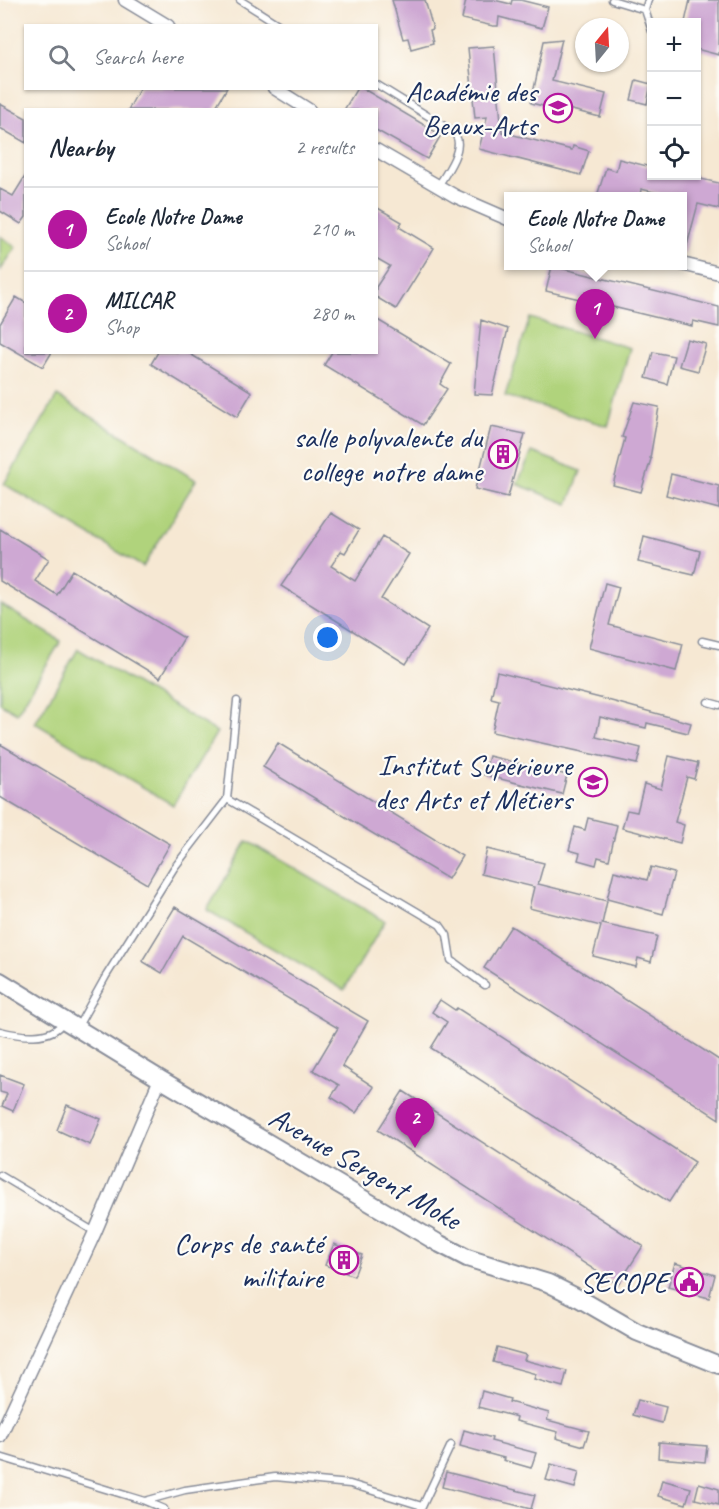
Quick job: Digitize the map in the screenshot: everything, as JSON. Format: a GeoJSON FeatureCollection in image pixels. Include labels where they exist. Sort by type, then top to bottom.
{"type":"FeatureCollection","features":[{"type":"Feature","properties":{"kind":"main road","name":"Avenue Sergent Moke"},"geometry":{"type":"LineString","coordinates":[[0,981],[160,1079],[453,1251],[548,1283],[637,1332],[719,1365]]}},
{"type":"Feature","properties":{"kind":"street"},"geometry":{"type":"LineString","coordinates":[[125,0],[165,24]]}},
{"type":"Feature","properties":{"kind":"street"},"geometry":{"type":"LineString","coordinates":[[277,90],[306,108]]}},
{"type":"Feature","properties":{"kind":"street"},"geometry":{"type":"LineString","coordinates":[[378,151],[455,196],[504,217]]}},
{"type":"Feature","properties":{"kind":"street"},"geometry":{"type":"LineString","coordinates":[[687,265],[719,273]]}},
{"type":"Feature","properties":{"kind":"street"},"geometry":{"type":"LineString","coordinates":[[0,1436],[94,1232],[160,1079]]}},
{"type":"Feature","properties":{"kind":"lane"},"geometry":{"type":"LineString","coordinates":[[240,0],[278,24]]}},
{"type":"Feature","properties":{"kind":"lane"},"geometry":{"type":"LineString","coordinates":[[612,0],[645,10]]}},
{"type":"Feature","properties":{"kind":"lane"},"geometry":{"type":"LineString","coordinates":[[647,18],[645,10],[648,0]]}},
{"type":"Feature","properties":{"kind":"lane"},"geometry":{"type":"LineString","coordinates":[[378,85],[449,129],[456,136],[458,145],[454,159],[438,186]]}},
{"type":"Feature","properties":{"kind":"lane"},"geometry":{"type":"LineString","coordinates":[[702,641],[719,645]]}},
{"type":"Feature","properties":{"kind":"lane"},"geometry":{"type":"LineString","coordinates":[[0,1031],[35,1035],[51,1033],[70,1024],[106,976],[174,868],[227,799],[237,701]]}},
{"type":"Feature","properties":{"kind":"lane"},"geometry":{"type":"LineString","coordinates":[[708,702],[719,705]]}},
{"type":"Feature","properties":{"kind":"lane"},"geometry":{"type":"LineString","coordinates":[[227,799],[440,925],[447,935],[451,960],[485,986]]}},
{"type":"Feature","properties":{"kind":"lane"},"geometry":{"type":"LineString","coordinates":[[0,1176],[94,1232]]}},
{"type":"Feature","properties":{"kind":"lane"},"geometry":{"type":"LineString","coordinates":[[145,1501],[184,1490],[275,1477],[350,1484],[422,1508],[451,1445]]}},
{"type":"Feature","properties":{"kind":"lane"},"geometry":{"type":"LineString","coordinates":[[0,1457],[145,1501],[164,1509]]}},
{"type":"Feature","properties":{"kind":"green space"},"geometry":{"type":"Polygon","coordinates":[[[0,236],[16,247],[0,271],[0,236]]]}},
{"type":"Feature","properties":{"kind":"green space"},"geometry":{"type":"Polygon","coordinates":[[[530,318],[630,348],[608,426],[505,396],[530,318]]]}},
{"type":"Feature","properties":{"kind":"green space"},"geometry":{"type":"Polygon","coordinates":[[[57,396],[196,480],[143,567],[4,484],[57,396]]]}},
{"type":"Feature","properties":{"kind":"green space"},"geometry":{"type":"Polygon","coordinates":[[[532,452],[581,471],[568,504],[517,484],[532,452]]]}},
{"type":"Feature","properties":{"kind":"green space"},"geometry":{"type":"Polygon","coordinates":[[[0,604],[61,641],[17,713],[0,703],[0,604]]]}},
{"type":"Feature","properties":{"kind":"green space"},"geometry":{"type":"Polygon","coordinates":[[[78,649],[217,732],[173,805],[35,723],[78,649]]]}},
{"type":"Feature","properties":{"kind":"green space"},"geometry":{"type":"Polygon","coordinates":[[[247,841],[385,921],[344,990],[207,910],[247,841]]]}},
{"type":"Feature","properties":{"kind":"building"},"geometry":{"type":"Polygon","coordinates":[[[392,0],[425,0],[433,29],[430,30],[433,43],[411,49],[408,38],[403,39],[392,0]]]}},
{"type":"Feature","properties":{"kind":"building"},"geometry":{"type":"Polygon","coordinates":[[[466,0],[494,0],[511,4],[512,0],[520,0],[548,7],[542,28],[499,17],[498,26],[493,26],[462,19],[466,0]]]}},
{"type":"Feature","properties":{"kind":"building"},"geometry":{"type":"Polygon","coordinates":[[[690,0],[719,0],[719,55],[701,50],[701,18],[686,18],[690,0]]]}},
{"type":"Feature","properties":{"kind":"building"},"geometry":{"type":"Polygon","coordinates":[[[562,39],[552,81],[606,94],[600,117],[544,103],[543,106],[531,103],[544,41],[562,39]]]}},
{"type":"Feature","properties":{"kind":"building"},"geometry":{"type":"Polygon","coordinates":[[[494,46],[502,132],[572,150],[573,146],[589,151],[581,175],[479,149],[487,117],[475,118],[468,48],[494,46]]]}},
{"type":"Feature","properties":{"kind":"building"},"geometry":{"type":"Polygon","coordinates":[[[636,80],[647,83],[647,104],[631,100],[636,80]]]}},
{"type":"Feature","properties":{"kind":"building"},"geometry":{"type":"Polygon","coordinates":[[[139,90],[226,90],[215,108],[129,108],[139,90]]]}},
{"type":"Feature","properties":{"kind":"building"},"geometry":{"type":"Polygon","coordinates":[[[356,90],[365,90],[441,135],[427,159],[378,131],[378,108],[345,108],[356,90]]]}},
{"type":"Feature","properties":{"kind":"building"},"geometry":{"type":"Polygon","coordinates":[[[0,104],[24,117],[24,142],[0,128],[0,104]]]}},
{"type":"Feature","properties":{"kind":"building"},"geometry":{"type":"Polygon","coordinates":[[[619,159],[647,166],[647,180],[701,179],[719,183],[719,209],[698,204],[687,245],[687,192],[653,192],[641,189],[641,192],[598,192],[606,168],[616,171],[619,159]]]}},
{"type":"Feature","properties":{"kind":"building"},"geometry":{"type":"Polygon","coordinates":[[[24,178],[24,220],[21,224],[0,211],[0,189],[13,196],[24,178]]]}},
{"type":"Feature","properties":{"kind":"building"},"geometry":{"type":"Polygon","coordinates":[[[378,208],[402,222],[399,227],[434,248],[396,309],[378,298],[378,284],[390,266],[378,259],[378,208]]]}},
{"type":"Feature","properties":{"kind":"building"},"geometry":{"type":"Polygon","coordinates":[[[551,270],[568,270],[719,307],[719,327],[693,321],[692,326],[546,291],[551,270]]]}},
{"type":"Feature","properties":{"kind":"building"},"geometry":{"type":"Polygon","coordinates":[[[16,297],[24,302],[24,354],[51,354],[43,367],[0,342],[0,324],[16,297]]]}},
{"type":"Feature","properties":{"kind":"building"},"geometry":{"type":"Polygon","coordinates":[[[378,320],[451,364],[440,384],[447,389],[423,425],[324,365],[331,354],[378,354],[378,320]]]}},
{"type":"Feature","properties":{"kind":"building"},"geometry":{"type":"Polygon","coordinates":[[[481,320],[508,329],[492,395],[474,394],[481,320]]]}},
{"type":"Feature","properties":{"kind":"building"},"geometry":{"type":"Polygon","coordinates":[[[687,339],[706,344],[698,371],[679,366],[687,339]]]}},
{"type":"Feature","properties":{"kind":"building"},"geometry":{"type":"Polygon","coordinates":[[[653,352],[674,356],[667,384],[646,378],[653,352]]]}},
{"type":"Feature","properties":{"kind":"building"},"geometry":{"type":"Polygon","coordinates":[[[157,354],[190,354],[252,392],[237,417],[151,364],[157,354]]]}},
{"type":"Feature","properties":{"kind":"building"},"geometry":{"type":"Polygon","coordinates":[[[634,402],[659,407],[651,459],[641,492],[613,485],[625,438],[622,437],[634,402]]]}},
{"type":"Feature","properties":{"kind":"building","name":"salle polyvalente du college notre dame"},"geometry":{"type":"Polygon","coordinates":[[[491,427],[525,434],[508,497],[475,489],[491,427]]]}},
{"type":"Feature","properties":{"kind":"building"},"geometry":{"type":"Polygon","coordinates":[[[671,474],[719,486],[719,509],[666,495],[671,474]]]}},
{"type":"Feature","properties":{"kind":"building"},"geometry":{"type":"Polygon","coordinates":[[[331,513],[359,530],[345,553],[341,551],[331,566],[355,581],[382,537],[409,554],[381,599],[428,629],[406,664],[281,586],[331,513]]]}},
{"type":"Feature","properties":{"kind":"building"},"geometry":{"type":"Polygon","coordinates":[[[0,529],[49,559],[35,581],[57,595],[72,570],[184,638],[160,678],[0,581],[0,529]]]}},
{"type":"Feature","properties":{"kind":"building"},"geometry":{"type":"Polygon","coordinates":[[[644,536],[700,551],[694,575],[638,562],[644,536]]]}},
{"type":"Feature","properties":{"kind":"building"},"geometry":{"type":"Polygon","coordinates":[[[605,583],[619,587],[609,625],[683,644],[676,671],[589,648],[605,583]]]}},
{"type":"Feature","properties":{"kind":"building"},"geometry":{"type":"Polygon","coordinates":[[[497,672],[691,723],[688,733],[647,723],[646,728],[600,717],[596,737],[641,748],[637,764],[492,732],[499,700],[491,698],[497,672]]]}},
{"type":"Feature","properties":{"kind":"building"},"geometry":{"type":"Polygon","coordinates":[[[278,743],[462,856],[448,879],[263,767],[278,743]]]}},
{"type":"Feature","properties":{"kind":"building"},"geometry":{"type":"Polygon","coordinates":[[[0,744],[170,844],[147,884],[0,797],[0,744]]]}},
{"type":"Feature","properties":{"kind":"building"},"geometry":{"type":"Polygon","coordinates":[[[489,756],[567,775],[562,794],[484,775],[489,756]]]}},
{"type":"Feature","properties":{"kind":"building"},"geometry":{"type":"Polygon","coordinates":[[[669,756],[698,763],[694,779],[687,777],[675,822],[684,825],[680,843],[622,828],[627,810],[637,812],[644,784],[661,789],[669,756]]]}},
{"type":"Feature","properties":{"kind":"building"},"geometry":{"type":"Polygon","coordinates":[[[588,818],[617,825],[609,860],[598,857],[596,865],[578,860],[580,853],[569,850],[575,827],[585,830],[588,818]]]}},
{"type":"Feature","properties":{"kind":"building"},"geometry":{"type":"Polygon","coordinates":[[[487,849],[544,863],[538,884],[607,901],[602,924],[657,936],[651,962],[638,958],[636,967],[593,956],[601,926],[529,908],[534,887],[481,874],[487,849]]]}},
{"type":"Feature","properties":{"kind":"building"},"geometry":{"type":"Polygon","coordinates":[[[651,867],[674,873],[663,914],[607,899],[614,871],[647,880],[651,867]]]}},
{"type":"Feature","properties":{"kind":"building"},"geometry":{"type":"Polygon","coordinates":[[[175,907],[368,1021],[342,1066],[374,1087],[356,1113],[331,1097],[339,1085],[313,1070],[338,1028],[183,936],[162,973],[142,961],[175,907]]]}},
{"type":"Feature","properties":{"kind":"building"},"geometry":{"type":"Polygon","coordinates":[[[511,926],[719,1060],[719,1119],[484,968],[511,926]]]}},
{"type":"Feature","properties":{"kind":"building"},"geometry":{"type":"Polygon","coordinates":[[[440,1000],[455,1010],[457,1008],[695,1162],[669,1202],[431,1048],[447,1022],[432,1012],[440,1000]]]}},
{"type":"Feature","properties":{"kind":"building"},"geometry":{"type":"Polygon","coordinates":[[[0,1075],[24,1084],[13,1111],[2,1106],[7,1094],[0,1092],[0,1075]]]}},
{"type":"Feature","properties":{"kind":"building"},"geometry":{"type":"Polygon","coordinates":[[[403,1091],[643,1246],[618,1285],[378,1130],[403,1091]]]}},
{"type":"Feature","properties":{"kind":"building"},"geometry":{"type":"Polygon","coordinates":[[[67,1105],[101,1119],[90,1145],[57,1130],[67,1105]]]}},
{"type":"Feature","properties":{"kind":"building","name":"Corps de santé militaire"},"geometry":{"type":"Polygon","coordinates":[[[334,1244],[362,1255],[354,1276],[325,1265],[334,1244]]]}},
{"type":"Feature","properties":{"kind":"building"},"geometry":{"type":"Polygon","coordinates":[[[675,1263],[715,1275],[709,1298],[668,1287],[675,1263]]]}},
{"type":"Feature","properties":{"kind":"building"},"geometry":{"type":"Polygon","coordinates":[[[497,1347],[526,1355],[524,1360],[567,1371],[563,1387],[534,1379],[536,1374],[493,1362],[497,1347]]]}},
{"type":"Feature","properties":{"kind":"building"},"geometry":{"type":"Polygon","coordinates":[[[482,1391],[510,1399],[509,1402],[549,1413],[547,1420],[589,1431],[584,1446],[556,1438],[558,1432],[516,1421],[517,1417],[478,1407],[482,1391]]]}},
{"type":"Feature","properties":{"kind":"building"},"geometry":{"type":"Polygon","coordinates":[[[638,1400],[666,1407],[662,1423],[633,1415],[638,1400]]]}},
{"type":"Feature","properties":{"kind":"building"},"geometry":{"type":"Polygon","coordinates":[[[464,1430],[492,1438],[491,1441],[536,1453],[531,1468],[460,1446],[464,1430]]]}},
{"type":"Feature","properties":{"kind":"building"},"geometry":{"type":"Polygon","coordinates":[[[659,1442],[707,1446],[705,1462],[658,1458],[659,1442]]]}},
{"type":"Feature","properties":{"kind":"building"},"geometry":{"type":"Polygon","coordinates":[[[551,1464],[579,1472],[575,1488],[546,1480],[551,1464]]]}},
{"type":"Feature","properties":{"kind":"building"},"geometry":{"type":"Polygon","coordinates":[[[446,1472],[535,1495],[531,1509],[442,1487],[446,1472]]]}},
{"type":"Feature","properties":{"kind":"building"},"geometry":{"type":"Polygon","coordinates":[[[662,1480],[691,1488],[686,1504],[658,1496],[662,1480]]]}},
{"type":"Feature","properties":{"kind":"building"},"geometry":{"type":"Polygon","coordinates":[[[699,1483],[719,1489],[719,1505],[695,1499],[699,1483]]]}},
{"type":"Feature","properties":{"kind":"place","name":"Académie des Beaux-Arts"},"geometry":{"type":"Point","coordinates":[558,108]}},
{"type":"Feature","properties":{"kind":"place","name":"Ecole Notre Dame"},"geometry":{"type":"Point","coordinates":[595,339]}},
{"type":"Feature","properties":{"kind":"place","name":"salle polyvalente du college notre dame"},"geometry":{"type":"Point","coordinates":[503,454]}},
{"type":"Feature","properties":{"kind":"place","name":"Institut Supérieure des Arts et Métiers"},"geometry":{"type":"Point","coordinates":[593,782]}},
{"type":"Feature","properties":{"kind":"place","name":"MILCAR"},"geometry":{"type":"Point","coordinates":[415,1148]}},
{"type":"Feature","properties":{"kind":"place","name":"Corps de santé militaire"},"geometry":{"type":"Point","coordinates":[344,1260]}},
{"type":"Feature","properties":{"kind":"place","name":"SECOPE"},"geometry":{"type":"Point","coordinates":[689,1282]}}]}
